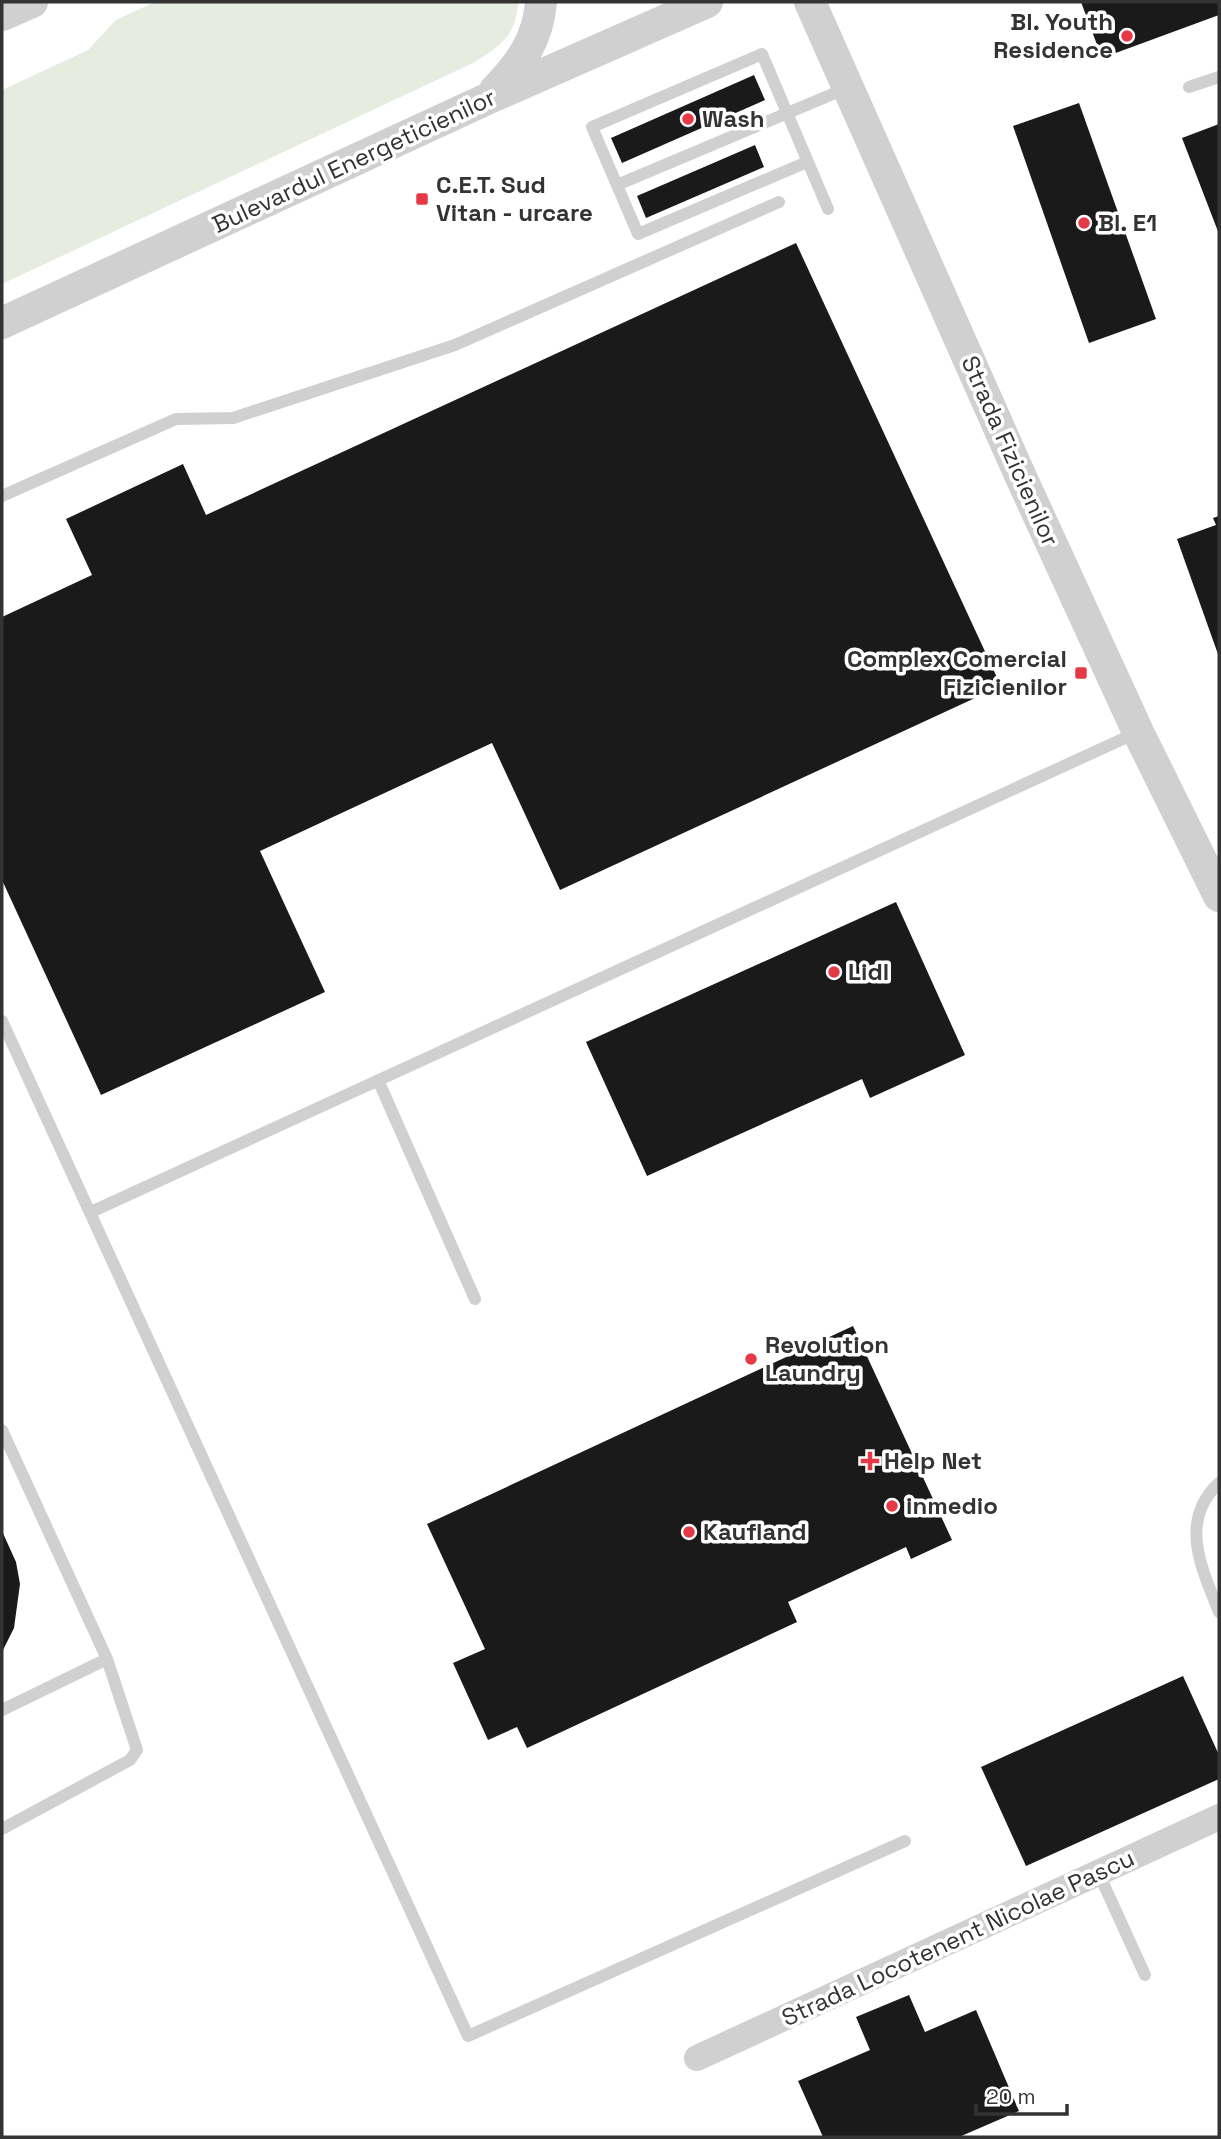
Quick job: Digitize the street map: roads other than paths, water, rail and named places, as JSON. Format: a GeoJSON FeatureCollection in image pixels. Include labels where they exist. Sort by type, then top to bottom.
{"type":"FeatureCollection","features":[{"type":"Feature","properties":{"kind":"street"},"geometry":{"type":"LineString","coordinates":[[2,15],[32,2]]}},
{"type":"Feature","properties":{"kind":"street"},"geometry":{"type":"LineString","coordinates":[[487,99],[517,68],[533,42],[541,2]]}},
{"type":"Feature","properties":{"kind":"street","name":"Bulevardul Energeticienilor"},"geometry":{"type":"LineString","coordinates":[[2,323],[487,99],[707,2]]}},
{"type":"Feature","properties":{"kind":"street","name":"Strada Fizicienilor"},"geometry":{"type":"LineString","coordinates":[[810,2],[1138,732],[1219,896]]}},
{"type":"Feature","properties":{"kind":"street","name":"Strada Locotenent Nicolae Pascu"},"geometry":{"type":"LineString","coordinates":[[696,2058],[1219,1817]]}},
{"type":"Feature","properties":{"kind":"lane"},"geometry":{"type":"LineString","coordinates":[[807,162],[638,234],[592,127],[762,54],[828,209]]}},
{"type":"Feature","properties":{"kind":"lane"},"geometry":{"type":"LineString","coordinates":[[1189,87],[1219,77]]}},
{"type":"Feature","properties":{"kind":"lane"},"geometry":{"type":"LineString","coordinates":[[617,185],[847,88]]}},
{"type":"Feature","properties":{"kind":"lane"},"geometry":{"type":"LineString","coordinates":[[2,496],[176,419],[233,418],[455,345],[779,202]]}},
{"type":"Feature","properties":{"kind":"lane"},"geometry":{"type":"LineString","coordinates":[[92,1212],[1138,732]]}},
{"type":"Feature","properties":{"kind":"lane"},"geometry":{"type":"LineString","coordinates":[[2,1021],[468,2036],[905,1841]]}},
{"type":"Feature","properties":{"kind":"lane"},"geometry":{"type":"LineString","coordinates":[[378,1080],[475,1299]]}},
{"type":"Feature","properties":{"kind":"lane"},"geometry":{"type":"LineString","coordinates":[[2,1430],[107,1660],[137,1743],[135,1755],[2,1829]]}},
{"type":"Feature","properties":{"kind":"lane"},"geometry":{"type":"LineString","coordinates":[[1219,1483],[1203,1504],[1194,1531],[1198,1560],[1219,1612]]}},
{"type":"Feature","properties":{"kind":"lane"},"geometry":{"type":"LineString","coordinates":[[2,1710],[107,1660]]}},
{"type":"Feature","properties":{"kind":"lane"},"geometry":{"type":"LineString","coordinates":[[1099,1874],[1145,1975]]}},
{"type":"Feature","properties":{"kind":"place","name":"Bl. Youth Residence"},"geometry":{"type":"Point","coordinates":[1127,36]}},
{"type":"Feature","properties":{"kind":"place","name":"Wash"},"geometry":{"type":"Point","coordinates":[688,119]}},
{"type":"Feature","properties":{"kind":"place","name":"C.E.T. Sud Vitan - urcare"},"geometry":{"type":"Point","coordinates":[422,199]}},
{"type":"Feature","properties":{"kind":"place","name":"Bl. E1"},"geometry":{"type":"Point","coordinates":[1084,223]}},
{"type":"Feature","properties":{"kind":"place","name":"Complex Comercial Fizicienilor"},"geometry":{"type":"Point","coordinates":[1081,673]}},
{"type":"Feature","properties":{"kind":"place","name":"Lidl"},"geometry":{"type":"Point","coordinates":[834,972]}},
{"type":"Feature","properties":{"kind":"place","name":"Revolution Laundry"},"geometry":{"type":"Point","coordinates":[751,1359]}},
{"type":"Feature","properties":{"kind":"place","name":"Help Net"},"geometry":{"type":"Point","coordinates":[870,1461]}},
{"type":"Feature","properties":{"kind":"place","name":"inmedio"},"geometry":{"type":"Point","coordinates":[892,1506]}},
{"type":"Feature","properties":{"kind":"place","name":"Kaufland"},"geometry":{"type":"Point","coordinates":[689,1532]}}]}
